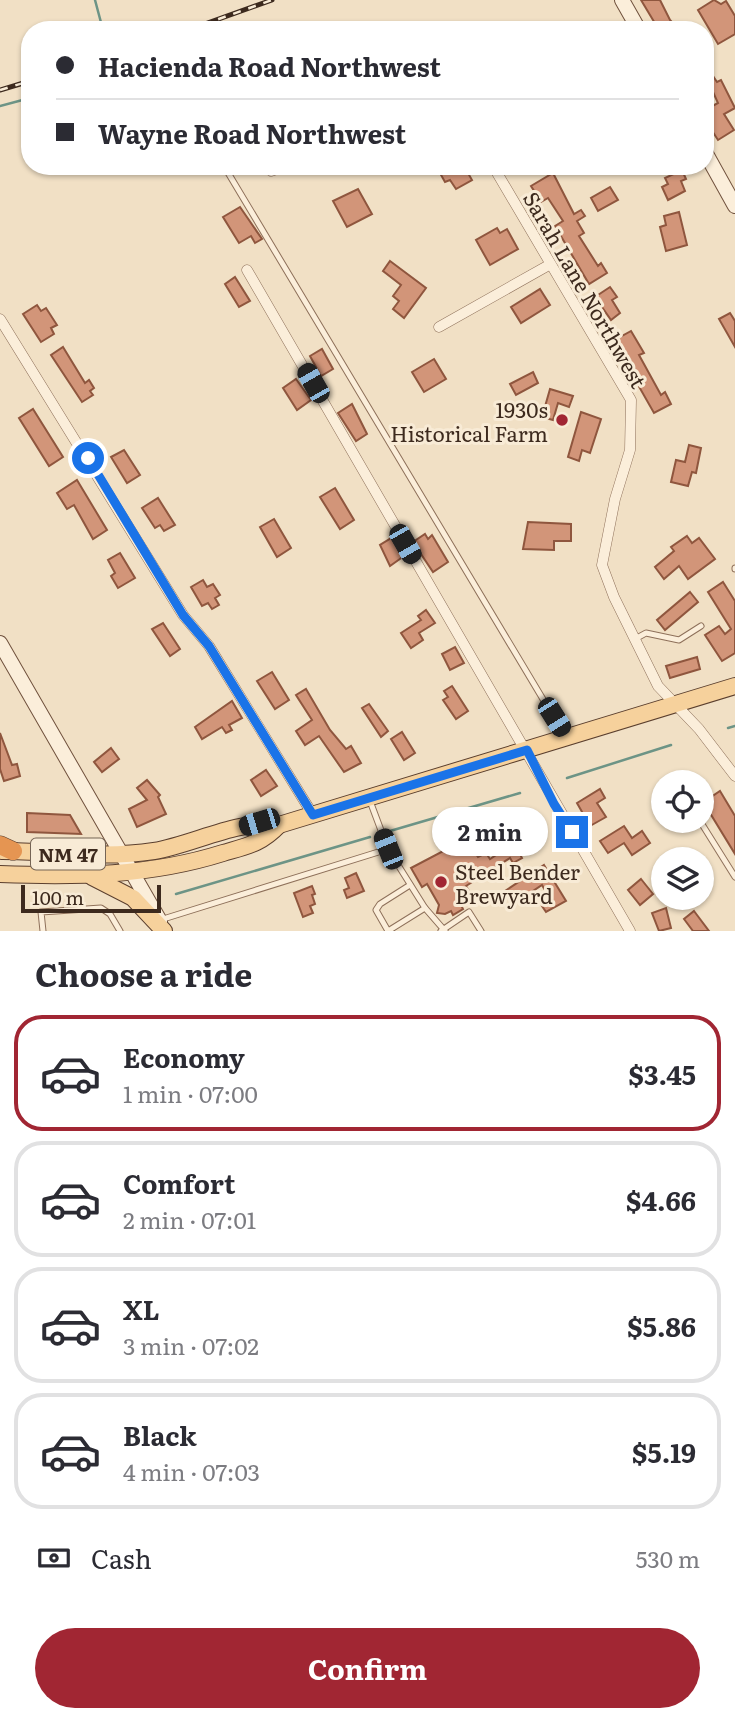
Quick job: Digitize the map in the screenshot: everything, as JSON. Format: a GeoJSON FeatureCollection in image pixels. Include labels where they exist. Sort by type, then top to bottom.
{"type":"FeatureCollection","features":[{"type":"Feature","properties":{"kind":"main road","name":"NM 47"},"geometry":{"type":"LineString","coordinates":[[4,849],[124,855],[187,844],[259,822],[279,825],[735,686]]}},
{"type":"Feature","properties":{"kind":"main road","name":"NM 47"},"geometry":{"type":"LineString","coordinates":[[0,874],[134,874],[198,861],[265,840],[279,825]]}},
{"type":"Feature","properties":{"kind":"main road"},"geometry":{"type":"LineString","coordinates":[[87,875],[133,898],[163,927]]}},
{"type":"Feature","properties":{"kind":"street"},"geometry":{"type":"LineString","coordinates":[[622,0],[634,21]]}},
{"type":"Feature","properties":{"kind":"street"},"geometry":{"type":"LineString","coordinates":[[714,168],[735,206]]}},
{"type":"Feature","properties":{"kind":"street","name":"Sarah Lane Northwest"},"geometry":{"type":"LineString","coordinates":[[498,175],[631,400],[630,450],[615,499],[602,565],[658,686],[699,729],[735,776]]}},
{"type":"Feature","properties":{"kind":"street"},"geometry":{"type":"LineString","coordinates":[[439,327],[549,264]]}},
{"type":"Feature","properties":{"kind":"street"},"geometry":{"type":"LineString","coordinates":[[247,270],[630,931]]}},
{"type":"Feature","properties":{"kind":"street"},"geometry":{"type":"LineString","coordinates":[[0,319],[183,615],[209,646],[313,815]]}},
{"type":"Feature","properties":{"kind":"street"},"geometry":{"type":"LineString","coordinates":[[0,643],[163,927]]}},
{"type":"Feature","properties":{"kind":"lane"},"geometry":{"type":"LineString","coordinates":[[230,175],[567,738]]}},
{"type":"Feature","properties":{"kind":"lane"},"geometry":{"type":"LineString","coordinates":[[635,639],[646,633],[679,640],[701,626]]}},
{"type":"Feature","properties":{"kind":"lane"},"geometry":{"type":"LineString","coordinates":[[369,798],[388,849],[425,908],[443,930],[469,912],[481,931]]}},
{"type":"Feature","properties":{"kind":"lane"},"geometry":{"type":"LineString","coordinates":[[708,833],[735,877]]}},
{"type":"Feature","properties":{"kind":"lane"},"geometry":{"type":"LineString","coordinates":[[163,927],[388,849]]}},
{"type":"Feature","properties":{"kind":"lane"},"geometry":{"type":"LineString","coordinates":[[410,885],[380,904],[376,910],[388,931],[425,908]]}},
{"type":"Feature","properties":{"kind":"lane"},"geometry":{"type":"LineString","coordinates":[[43,931],[41,912],[101,908],[110,914],[120,931]]}},
{"type":"Feature","properties":{"kind":"building"},"geometry":{"type":"Polygon","coordinates":[[[641,0],[660,0],[671,21],[654,21],[641,0]]]}},
{"type":"Feature","properties":{"kind":"building"},"geometry":{"type":"Polygon","coordinates":[[[714,0],[721,4],[726,1],[735,16],[735,34],[718,44],[714,37],[714,21],[704,21],[698,10],[714,0]]]}},
{"type":"Feature","properties":{"kind":"building"},"geometry":{"type":"Polygon","coordinates":[[[714,78],[717,82],[721,80],[735,108],[724,114],[734,130],[718,140],[714,134],[714,105],[718,103],[714,94],[714,78]]]}},
{"type":"Feature","properties":{"kind":"building"},"geometry":{"type":"Polygon","coordinates":[[[441,175],[469,175],[472,180],[456,189],[450,180],[445,182],[441,175]]]}},
{"type":"Feature","properties":{"kind":"building"},"geometry":{"type":"Polygon","coordinates":[[[554,175],[574,214],[581,210],[585,216],[577,221],[584,233],[579,236],[598,266],[601,263],[607,273],[589,284],[555,226],[563,221],[548,198],[541,202],[531,186],[554,175]]]}},
{"type":"Feature","properties":{"kind":"building"},"geometry":{"type":"Polygon","coordinates":[[[684,175],[686,179],[681,181],[685,191],[668,200],[662,187],[668,184],[665,178],[684,175]]]}},
{"type":"Feature","properties":{"kind":"building"},"geometry":{"type":"Polygon","coordinates":[[[610,187],[618,200],[598,211],[591,198],[610,187]]]}},
{"type":"Feature","properties":{"kind":"building"},"geometry":{"type":"Polygon","coordinates":[[[358,189],[372,214],[347,227],[333,201],[358,189]]]}},
{"type":"Feature","properties":{"kind":"building"},"geometry":{"type":"Polygon","coordinates":[[[240,207],[262,239],[255,243],[251,236],[239,243],[223,217],[240,207]]]}},
{"type":"Feature","properties":{"kind":"building"},"geometry":{"type":"Polygon","coordinates":[[[679,212],[687,245],[666,251],[660,227],[666,225],[664,216],[679,212]]]}},
{"type":"Feature","properties":{"kind":"building"},"geometry":{"type":"Polygon","coordinates":[[[497,228],[500,233],[507,229],[518,249],[490,265],[476,240],[497,228]]]}},
{"type":"Feature","properties":{"kind":"building"},"geometry":{"type":"Polygon","coordinates":[[[390,261],[426,288],[404,318],[393,309],[399,301],[393,296],[401,285],[383,271],[390,261]]]}},
{"type":"Feature","properties":{"kind":"building"},"geometry":{"type":"Polygon","coordinates":[[[235,277],[250,301],[239,307],[225,284],[235,277]]]}},
{"type":"Feature","properties":{"kind":"building"},"geometry":{"type":"Polygon","coordinates":[[[610,287],[617,297],[612,300],[620,313],[611,320],[595,297],[610,287]]]}},
{"type":"Feature","properties":{"kind":"building"},"geometry":{"type":"Polygon","coordinates":[[[540,289],[550,305],[521,323],[511,307],[540,289]]]}},
{"type":"Feature","properties":{"kind":"building"},"geometry":{"type":"Polygon","coordinates":[[[37,305],[41,311],[46,308],[57,325],[51,328],[54,334],[41,342],[23,314],[37,305]]]}},
{"type":"Feature","properties":{"kind":"building"},"geometry":{"type":"Polygon","coordinates":[[[730,313],[735,321],[735,347],[719,319],[730,313]]]}},
{"type":"Feature","properties":{"kind":"building"},"geometry":{"type":"Polygon","coordinates":[[[631,331],[644,353],[639,355],[661,395],[665,392],[671,404],[654,413],[613,341],[631,331]]]}},
{"type":"Feature","properties":{"kind":"building"},"geometry":{"type":"Polygon","coordinates":[[[63,347],[85,383],[89,380],[94,388],[90,391],[93,395],[82,402],[51,355],[63,347]]]}},
{"type":"Feature","properties":{"kind":"building"},"geometry":{"type":"Polygon","coordinates":[[[322,349],[333,369],[321,376],[310,356],[322,349]]]}},
{"type":"Feature","properties":{"kind":"building"},"geometry":{"type":"Polygon","coordinates":[[[434,359],[446,379],[424,392],[412,372],[434,359]]]}},
{"type":"Feature","properties":{"kind":"building"},"geometry":{"type":"Polygon","coordinates":[[[533,372],[538,383],[516,395],[510,384],[533,372]]]}},
{"type":"Feature","properties":{"kind":"building"},"geometry":{"type":"Polygon","coordinates":[[[296,379],[311,400],[297,410],[283,388],[296,379]]]}},
{"type":"Feature","properties":{"kind":"building"},"geometry":{"type":"Polygon","coordinates":[[[550,389],[573,396],[569,407],[558,403],[553,420],[542,417],[550,389]]]}},
{"type":"Feature","properties":{"kind":"building"},"geometry":{"type":"Polygon","coordinates":[[[352,404],[367,434],[356,441],[338,413],[352,404]]]}},
{"type":"Feature","properties":{"kind":"building"},"geometry":{"type":"Polygon","coordinates":[[[33,409],[63,457],[49,466],[19,418],[33,409]]]}},
{"type":"Feature","properties":{"kind":"building"},"geometry":{"type":"Polygon","coordinates":[[[581,412],[601,419],[590,453],[582,450],[579,461],[568,457],[581,412]]]}},
{"type":"Feature","properties":{"kind":"building"},"geometry":{"type":"Polygon","coordinates":[[[689,445],[701,448],[696,473],[692,472],[688,486],[671,482],[676,460],[685,462],[689,445]]]}},
{"type":"Feature","properties":{"kind":"building"},"geometry":{"type":"Polygon","coordinates":[[[124,450],[140,475],[127,483],[111,457],[124,450]]]}},
{"type":"Feature","properties":{"kind":"building"},"geometry":{"type":"Polygon","coordinates":[[[77,480],[107,530],[93,539],[74,505],[67,509],[57,493],[77,480]]]}},
{"type":"Feature","properties":{"kind":"building"},"geometry":{"type":"Polygon","coordinates":[[[335,488],[354,520],[340,529],[320,497],[335,488]]]}},
{"type":"Feature","properties":{"kind":"building"},"geometry":{"type":"Polygon","coordinates":[[[158,498],[175,525],[164,531],[160,525],[155,528],[142,508],[158,498]]]}},
{"type":"Feature","properties":{"kind":"building"},"geometry":{"type":"Polygon","coordinates":[[[274,519],[291,548],[277,557],[260,527],[274,519]]]}},
{"type":"Feature","properties":{"kind":"building"},"geometry":{"type":"Polygon","coordinates":[[[528,522],[571,524],[571,541],[554,541],[554,550],[523,549],[528,522]]]}},
{"type":"Feature","properties":{"kind":"building"},"geometry":{"type":"Polygon","coordinates":[[[425,534],[428,539],[432,535],[448,562],[433,572],[413,542],[425,534]]]}},
{"type":"Feature","properties":{"kind":"building"},"geometry":{"type":"Polygon","coordinates":[[[687,536],[692,543],[699,538],[715,559],[688,579],[679,566],[664,579],[655,567],[674,551],[671,547],[687,536]]]}},
{"type":"Feature","properties":{"kind":"building"},"geometry":{"type":"Polygon","coordinates":[[[393,537],[404,556],[390,566],[380,545],[393,537]]]}},
{"type":"Feature","properties":{"kind":"building"},"geometry":{"type":"Polygon","coordinates":[[[120,553],[135,578],[118,588],[111,576],[115,573],[108,560],[120,553]]]}},
{"type":"Feature","properties":{"kind":"building"},"geometry":{"type":"Polygon","coordinates":[[[203,580],[207,587],[213,584],[220,595],[215,598],[219,605],[212,609],[208,603],[202,606],[191,587],[203,580]]]}},
{"type":"Feature","properties":{"kind":"building"},"geometry":{"type":"Polygon","coordinates":[[[723,582],[735,601],[735,653],[722,661],[705,635],[719,626],[725,634],[731,629],[708,592],[723,582]]]}},
{"type":"Feature","properties":{"kind":"building"},"geometry":{"type":"Polygon","coordinates":[[[690,592],[698,602],[665,630],[657,620],[690,592]]]}},
{"type":"Feature","properties":{"kind":"building"},"geometry":{"type":"Polygon","coordinates":[[[426,610],[435,623],[419,633],[423,640],[411,648],[401,633],[421,620],[418,616],[426,610]]]}},
{"type":"Feature","properties":{"kind":"building"},"geometry":{"type":"Polygon","coordinates":[[[163,623],[180,649],[170,656],[152,629],[163,623]]]}},
{"type":"Feature","properties":{"kind":"building"},"geometry":{"type":"Polygon","coordinates":[[[455,647],[464,663],[450,670],[442,654],[455,647]]]}},
{"type":"Feature","properties":{"kind":"building"},"geometry":{"type":"Polygon","coordinates":[[[697,657],[700,669],[670,678],[666,666],[697,657]]]}},
{"type":"Feature","properties":{"kind":"building"},"geometry":{"type":"Polygon","coordinates":[[[272,672],[289,700],[275,709],[257,681],[272,672]]]}},
{"type":"Feature","properties":{"kind":"building"},"geometry":{"type":"Polygon","coordinates":[[[452,686],[468,711],[456,719],[443,700],[448,697],[444,691],[452,686]]]}},
{"type":"Feature","properties":{"kind":"building"},"geometry":{"type":"Polygon","coordinates":[[[306,689],[330,730],[346,749],[351,746],[361,763],[344,772],[319,736],[305,745],[296,731],[312,720],[296,695],[306,689]]]}},
{"type":"Feature","properties":{"kind":"building"},"geometry":{"type":"Polygon","coordinates":[[[232,701],[242,718],[229,725],[232,730],[226,733],[222,727],[202,739],[195,727],[232,701]]]}},
{"type":"Feature","properties":{"kind":"building"},"geometry":{"type":"Polygon","coordinates":[[[369,704],[388,731],[381,737],[362,708],[369,704]]]}},
{"type":"Feature","properties":{"kind":"building"},"geometry":{"type":"Polygon","coordinates":[[[402,732],[415,753],[404,760],[391,739],[402,732]]]}},
{"type":"Feature","properties":{"kind":"building"},"geometry":{"type":"Polygon","coordinates":[[[0,733],[12,765],[17,764],[20,776],[4,781],[0,769],[0,733]]]}},
{"type":"Feature","properties":{"kind":"building"},"geometry":{"type":"Polygon","coordinates":[[[111,748],[119,759],[102,772],[94,762],[111,748]]]}},
{"type":"Feature","properties":{"kind":"building"},"geometry":{"type":"Polygon","coordinates":[[[266,770],[277,786],[261,796],[251,780],[266,770]]]}},
{"type":"Feature","properties":{"kind":"building"},"geometry":{"type":"Polygon","coordinates":[[[147,780],[160,795],[158,797],[166,814],[137,827],[129,809],[147,800],[137,788],[147,780]]]}},
{"type":"Feature","properties":{"kind":"building"},"geometry":{"type":"Polygon","coordinates":[[[600,789],[605,798],[597,803],[606,817],[590,826],[577,803],[600,789]]]}},
{"type":"Feature","properties":{"kind":"building"},"geometry":{"type":"Polygon","coordinates":[[[720,791],[735,816],[735,854],[714,820],[714,795],[720,791]]]}},
{"type":"Feature","properties":{"kind":"building"},"geometry":{"type":"Polygon","coordinates":[[[27,813],[70,815],[81,834],[27,832],[27,813]]]}},
{"type":"Feature","properties":{"kind":"building"},"geometry":{"type":"Polygon","coordinates":[[[624,826],[632,838],[642,831],[650,843],[632,855],[624,843],[608,853],[600,841],[624,826]]]}},
{"type":"Feature","properties":{"kind":"building"},"geometry":{"type":"Polygon","coordinates":[[[466,839],[478,857],[486,853],[490,859],[514,843],[522,858],[513,863],[510,858],[466,886],[473,898],[461,905],[463,909],[453,915],[451,911],[445,914],[437,913],[439,905],[427,884],[422,887],[411,868],[466,839]]]}},
{"type":"Feature","properties":{"kind":"building"},"geometry":{"type":"Polygon","coordinates":[[[544,865],[566,901],[546,912],[542,906],[551,901],[542,885],[524,897],[521,892],[510,899],[505,891],[544,865]]]}},
{"type":"Feature","properties":{"kind":"building"},"geometry":{"type":"Polygon","coordinates":[[[356,873],[364,891],[347,898],[344,890],[349,888],[345,878],[356,873]]]}},
{"type":"Feature","properties":{"kind":"building"},"geometry":{"type":"Polygon","coordinates":[[[641,879],[651,892],[651,896],[640,905],[628,890],[641,879]]]}},
{"type":"Feature","properties":{"kind":"building"},"geometry":{"type":"Polygon","coordinates":[[[312,886],[315,904],[310,906],[313,913],[303,917],[294,893],[312,886]]]}},
{"type":"Feature","properties":{"kind":"building"},"geometry":{"type":"Polygon","coordinates":[[[666,910],[671,928],[659,931],[652,913],[666,910]]]}},
{"type":"Feature","properties":{"kind":"building"},"geometry":{"type":"Polygon","coordinates":[[[694,911],[709,931],[693,931],[684,919],[694,911]]]}},
{"type":"Feature","properties":{"kind":"waterway"},"geometry":{"type":"LineString","coordinates":[[95,0],[101,21]]}},
{"type":"Feature","properties":{"kind":"waterway"},"geometry":{"type":"LineString","coordinates":[[0,106],[21,100]]}},
{"type":"Feature","properties":{"kind":"waterway"},"geometry":{"type":"LineString","coordinates":[[728,728],[735,726]]}},
{"type":"Feature","properties":{"kind":"waterway"},"geometry":{"type":"LineString","coordinates":[[567,778],[671,745]]}},
{"type":"Feature","properties":{"kind":"waterway"},"geometry":{"type":"LineString","coordinates":[[390,831],[520,793]]}},
{"type":"Feature","properties":{"kind":"waterway"},"geometry":{"type":"LineString","coordinates":[[176,894],[370,837]]}},
{"type":"Feature","properties":{"kind":"railway"},"geometry":{"type":"LineString","coordinates":[[213,21],[272,0]]}},
{"type":"Feature","properties":{"kind":"railway"},"geometry":{"type":"LineString","coordinates":[[0,90],[21,84]]}},
{"type":"Feature","properties":{"kind":"place","name":"1930s Historical Farm"},"geometry":{"type":"Point","coordinates":[562,420]}},
{"type":"Feature","properties":{"kind":"place","name":"Steel Bender Brewyard"},"geometry":{"type":"Point","coordinates":[441,882]}},
{"type":"Feature","properties":{"kind":"route"},"geometry":{"type":"LineString","coordinates":[[88,458],[183,615],[209,646],[313,815],[527,750],[554,804],[572,832]]}}]}
